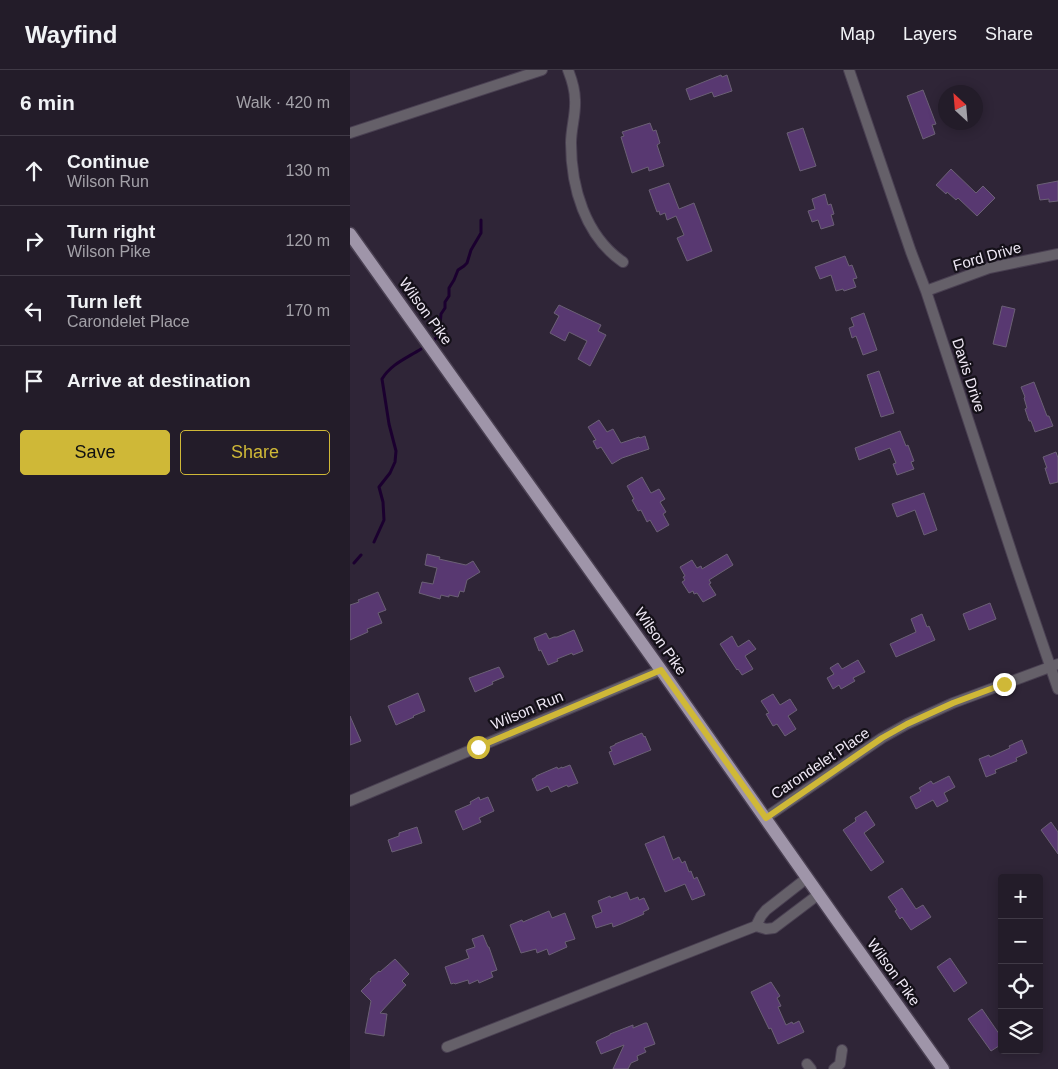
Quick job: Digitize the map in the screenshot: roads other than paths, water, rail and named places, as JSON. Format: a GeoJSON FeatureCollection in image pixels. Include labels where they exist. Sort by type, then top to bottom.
{"type":"FeatureCollection","features":[{"type":"Feature","properties":{"kind":"main road","name":"Wilson Pike"},"geometry":{"type":"LineString","coordinates":[[350,234],[943,1069]]}},
{"type":"Feature","properties":{"kind":"street"},"geometry":{"type":"LineString","coordinates":[[350,133],[542,70]]}},
{"type":"Feature","properties":{"kind":"street"},"geometry":{"type":"LineString","coordinates":[[568,70],[573,83],[575,100],[571,142],[578,195],[596,236],[612,254],[623,262]]}},
{"type":"Feature","properties":{"kind":"street","name":"Davis Drive"},"geometry":{"type":"LineString","coordinates":[[849,70],[926,291],[1016,566],[1054,665],[1058,689]]}},
{"type":"Feature","properties":{"kind":"street","name":"Ford Drive"},"geometry":{"type":"LineString","coordinates":[[926,291],[989,268],[1058,254]]}},
{"type":"Feature","properties":{"kind":"street","name":"Carondelet Place"},"geometry":{"type":"LineString","coordinates":[[766,818],[882,738],[907,724],[953,703],[1054,665]]}},
{"type":"Feature","properties":{"kind":"street","name":"Wilson Run"},"geometry":{"type":"LineString","coordinates":[[350,800],[661,670]]}},
{"type":"Feature","properties":{"kind":"street"},"geometry":{"type":"LineString","coordinates":[[756,926],[766,910],[807,878]]}},
{"type":"Feature","properties":{"kind":"street"},"geometry":{"type":"LineString","coordinates":[[447,1047],[756,926],[766,929],[774,928],[818,894]]}},
{"type":"Feature","properties":{"kind":"street"},"geometry":{"type":"LineString","coordinates":[[834,1069],[840,1064],[842,1050]]}},
{"type":"Feature","properties":{"kind":"waterway"},"geometry":{"type":"LineString","coordinates":[[434,340],[439,335],[441,314],[449,296],[449,288],[458,270],[467,263],[471,250],[481,233],[481,220]]}},
{"type":"Feature","properties":{"kind":"waterway"},"geometry":{"type":"LineString","coordinates":[[374,542],[384,520],[383,502],[379,487],[390,473],[395,462],[396,451],[389,424],[382,379],[395,365],[421,349]]}},
{"type":"Feature","properties":{"kind":"waterway"},"geometry":{"type":"LineString","coordinates":[[354,563],[361,555]]}}]}
